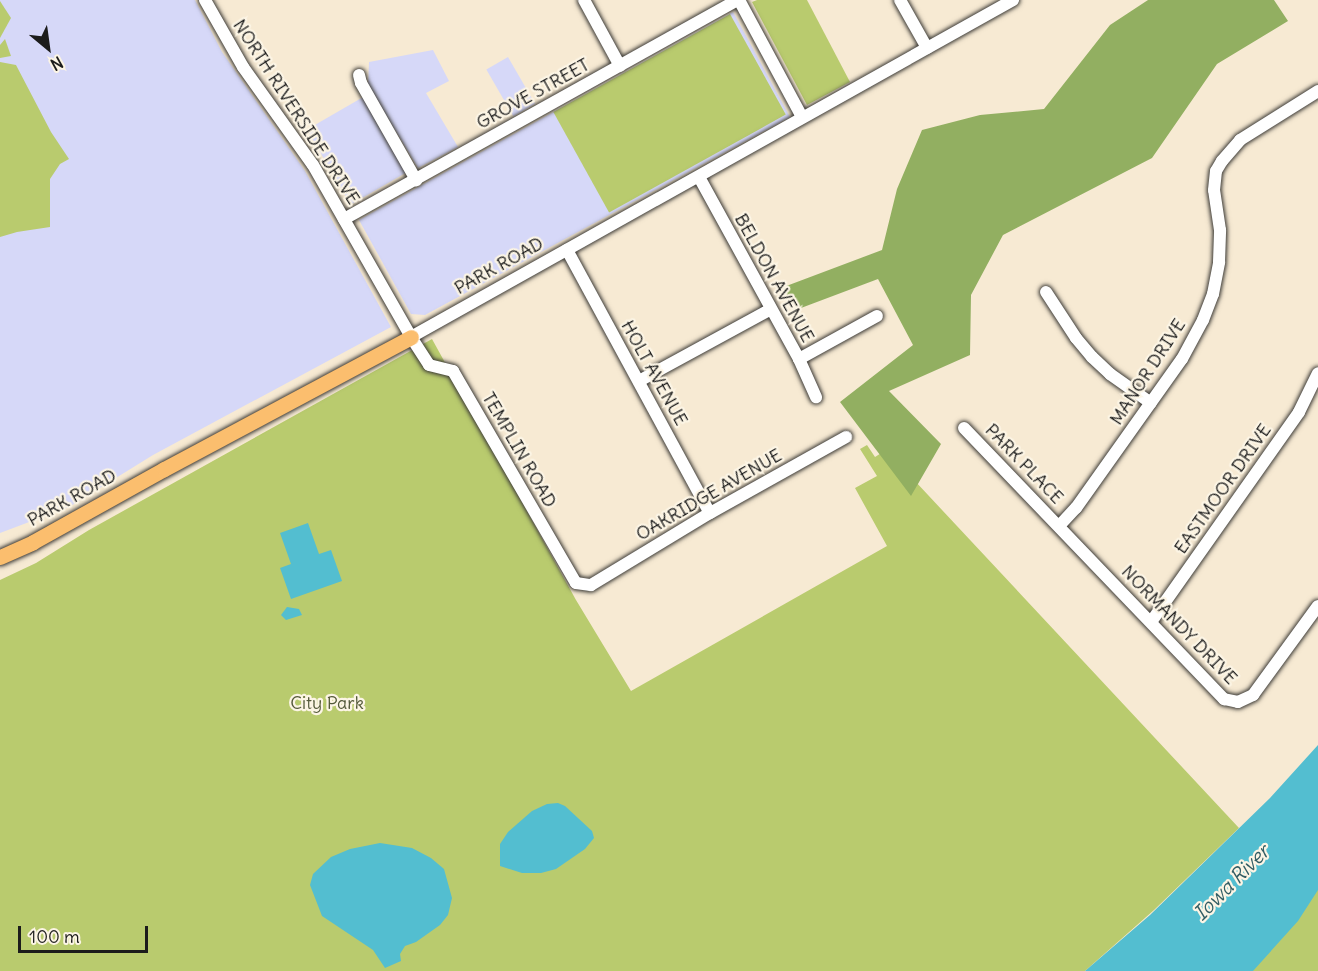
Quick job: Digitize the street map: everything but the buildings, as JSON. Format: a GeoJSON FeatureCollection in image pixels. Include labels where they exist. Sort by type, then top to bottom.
{"type":"FeatureCollection","features":[{"type":"Feature","properties":{"kind":"main road","name":"PARK ROAD"},"geometry":{"type":"LineString","coordinates":[[0,557],[33,542],[164,469],[411,338]]}},
{"type":"Feature","properties":{"kind":"street","name":"NORTH RIVERSIDE DRIVE"},"geometry":{"type":"LineString","coordinates":[[205,0],[239,60],[313,165],[411,338]]}},
{"type":"Feature","properties":{"kind":"street"},"geometry":{"type":"LineString","coordinates":[[584,0],[620,66]]}},
{"type":"Feature","properties":{"kind":"street","name":"GROVE STREET"},"geometry":{"type":"LineString","coordinates":[[344,219],[738,0]]}},
{"type":"Feature","properties":{"kind":"street"},"geometry":{"type":"LineString","coordinates":[[738,0],[802,117]]}},
{"type":"Feature","properties":{"kind":"street"},"geometry":{"type":"LineString","coordinates":[[900,0],[927,48]]}},
{"type":"Feature","properties":{"kind":"street","name":"PARK ROAD"},"geometry":{"type":"LineString","coordinates":[[411,338],[1013,0]]}},
{"type":"Feature","properties":{"kind":"street"},"geometry":{"type":"LineString","coordinates":[[358,75],[416,180]]}},
{"type":"Feature","properties":{"kind":"street","name":"MANOR DRIVE"},"geometry":{"type":"LineString","coordinates":[[1059,526],[1076,508],[1191,344],[1213,294],[1220,246],[1214,181],[1221,160],[1240,140],[1317,96]]}},
{"type":"Feature","properties":{"kind":"street","name":"BELDON AVENUE"},"geometry":{"type":"LineString","coordinates":[[699,177],[799,359],[816,397]]}},
{"type":"Feature","properties":{"kind":"street","name":"HOLT AVENUE"},"geometry":{"type":"LineString","coordinates":[[567,250],[710,513]]}},
{"type":"Feature","properties":{"kind":"street"},"geometry":{"type":"LineString","coordinates":[[1046,292],[1071,332],[1092,357],[1110,375],[1151,403]]}},
{"type":"Feature","properties":{"kind":"street"},"geometry":{"type":"LineString","coordinates":[[639,381],[771,309]]}},
{"type":"Feature","properties":{"kind":"street"},"geometry":{"type":"LineString","coordinates":[[799,359],[877,316]]}},
{"type":"Feature","properties":{"kind":"street","name":"TEMPLIN ROAD"},"geometry":{"type":"LineString","coordinates":[[411,338],[429,365],[453,371],[572,579],[583,586],[591,585]]}},
{"type":"Feature","properties":{"kind":"street","name":"EASTMOOR DRIVE"},"geometry":{"type":"LineString","coordinates":[[1151,622],[1290,426],[1318,373]]}},
{"type":"Feature","properties":{"kind":"street","name":"PARK PLACE"},"geometry":{"type":"LineString","coordinates":[[964,428],[1059,526]]}},
{"type":"Feature","properties":{"kind":"street","name":"OAKRIDGE AVENUE"},"geometry":{"type":"LineString","coordinates":[[591,585],[710,513],[846,437]]}},
{"type":"Feature","properties":{"kind":"street","name":"NORMANDY DRIVE"},"geometry":{"type":"LineString","coordinates":[[1059,526],[1224,699],[1238,702],[1253,695],[1318,606]]}},
{"type":"Feature","properties":{"kind":"shaded area"},"geometry":{"type":"Polygon","coordinates":[[[0,0],[195,0],[222,52],[305,171],[391,327],[153,455],[69,507],[0,533],[0,0]]]}},
{"type":"Feature","properties":{"kind":"shaded area"},"geometry":{"type":"Polygon","coordinates":[[[733,12],[790,117],[425,315],[411,314],[359,220],[733,12]]]}},
{"type":"Feature","properties":{"kind":"shaded area"},"geometry":{"type":"Polygon","coordinates":[[[433,50],[449,81],[426,93],[458,147],[418,168],[368,85],[369,62],[433,50]]]}},
{"type":"Feature","properties":{"kind":"shaded area"},"geometry":{"type":"Polygon","coordinates":[[[508,57],[535,104],[513,116],[486,70],[508,57]]]}},
{"type":"Feature","properties":{"kind":"shaded area"},"geometry":{"type":"Polygon","coordinates":[[[365,96],[409,171],[350,205],[307,130],[365,96]]]}},
{"type":"Feature","properties":{"kind":"green space"},"geometry":{"type":"Polygon","coordinates":[[[757,0],[807,0],[850,82],[807,105],[752,2],[757,0]]]}},
{"type":"Feature","properties":{"kind":"green space"},"geometry":{"type":"Polygon","coordinates":[[[1148,0],[1274,0],[1288,21],[1217,64],[1152,158],[1003,235],[971,295],[970,355],[889,391],[941,444],[911,496],[840,402],[913,345],[878,279],[793,311],[781,288],[882,250],[897,189],[922,130],[980,115],[1044,109],[1110,25],[1148,0]]]}},
{"type":"Feature","properties":{"kind":"green space"},"geometry":{"type":"Polygon","coordinates":[[[0,1],[11,18],[0,38],[0,1]]]}},
{"type":"Feature","properties":{"kind":"green space"},"geometry":{"type":"Polygon","coordinates":[[[730,14],[786,115],[609,213],[553,112],[730,14]]]}},
{"type":"Feature","properties":{"kind":"green space"},"geometry":{"type":"Polygon","coordinates":[[[5,39],[11,56],[0,58],[0,45],[5,39]]]}},
{"type":"Feature","properties":{"kind":"green space"},"geometry":{"type":"Polygon","coordinates":[[[0,62],[16,65],[51,132],[69,159],[60,164],[50,179],[50,227],[0,237],[0,62]]]}},
{"type":"Feature","properties":{"kind":"green space","name":"City Park"},"geometry":{"type":"Polygon","coordinates":[[[432,339],[576,600],[631,691],[887,546],[855,488],[877,476],[860,449],[867,445],[875,457],[886,450],[1239,828],[1154,910],[1085,971],[0,971],[0,580],[36,563],[89,530],[432,339]]]}},
{"type":"Feature","properties":{"kind":"green space"},"geometry":{"type":"Polygon","coordinates":[[[1318,881],[1318,971],[1245,971],[1318,881]]]}},
{"type":"Feature","properties":{"kind":"water"},"geometry":{"type":"Polygon","coordinates":[[[308,523],[319,554],[331,550],[342,581],[291,599],[280,568],[291,564],[280,533],[308,523]]]}},
{"type":"Feature","properties":{"kind":"water"},"geometry":{"type":"Polygon","coordinates":[[[287,607],[299,609],[302,615],[286,620],[281,615],[287,607]]]}},
{"type":"Feature","properties":{"kind":"water","name":"Iowa River"},"geometry":{"type":"Polygon","coordinates":[[[1318,745],[1318,890],[1298,921],[1253,971],[1085,971],[1150,915],[1270,798],[1318,745]]]}},
{"type":"Feature","properties":{"kind":"water"},"geometry":{"type":"Polygon","coordinates":[[[558,803],[565,806],[592,831],[594,838],[585,849],[556,869],[541,873],[522,873],[500,866],[500,844],[508,832],[532,811],[547,804],[558,803]]]}},
{"type":"Feature","properties":{"kind":"water"},"geometry":{"type":"Polygon","coordinates":[[[380,843],[412,848],[431,858],[444,869],[452,898],[448,915],[440,925],[416,942],[405,946],[400,954],[401,961],[385,968],[373,950],[322,916],[310,885],[313,874],[331,857],[350,849],[380,843]]]}}]}
